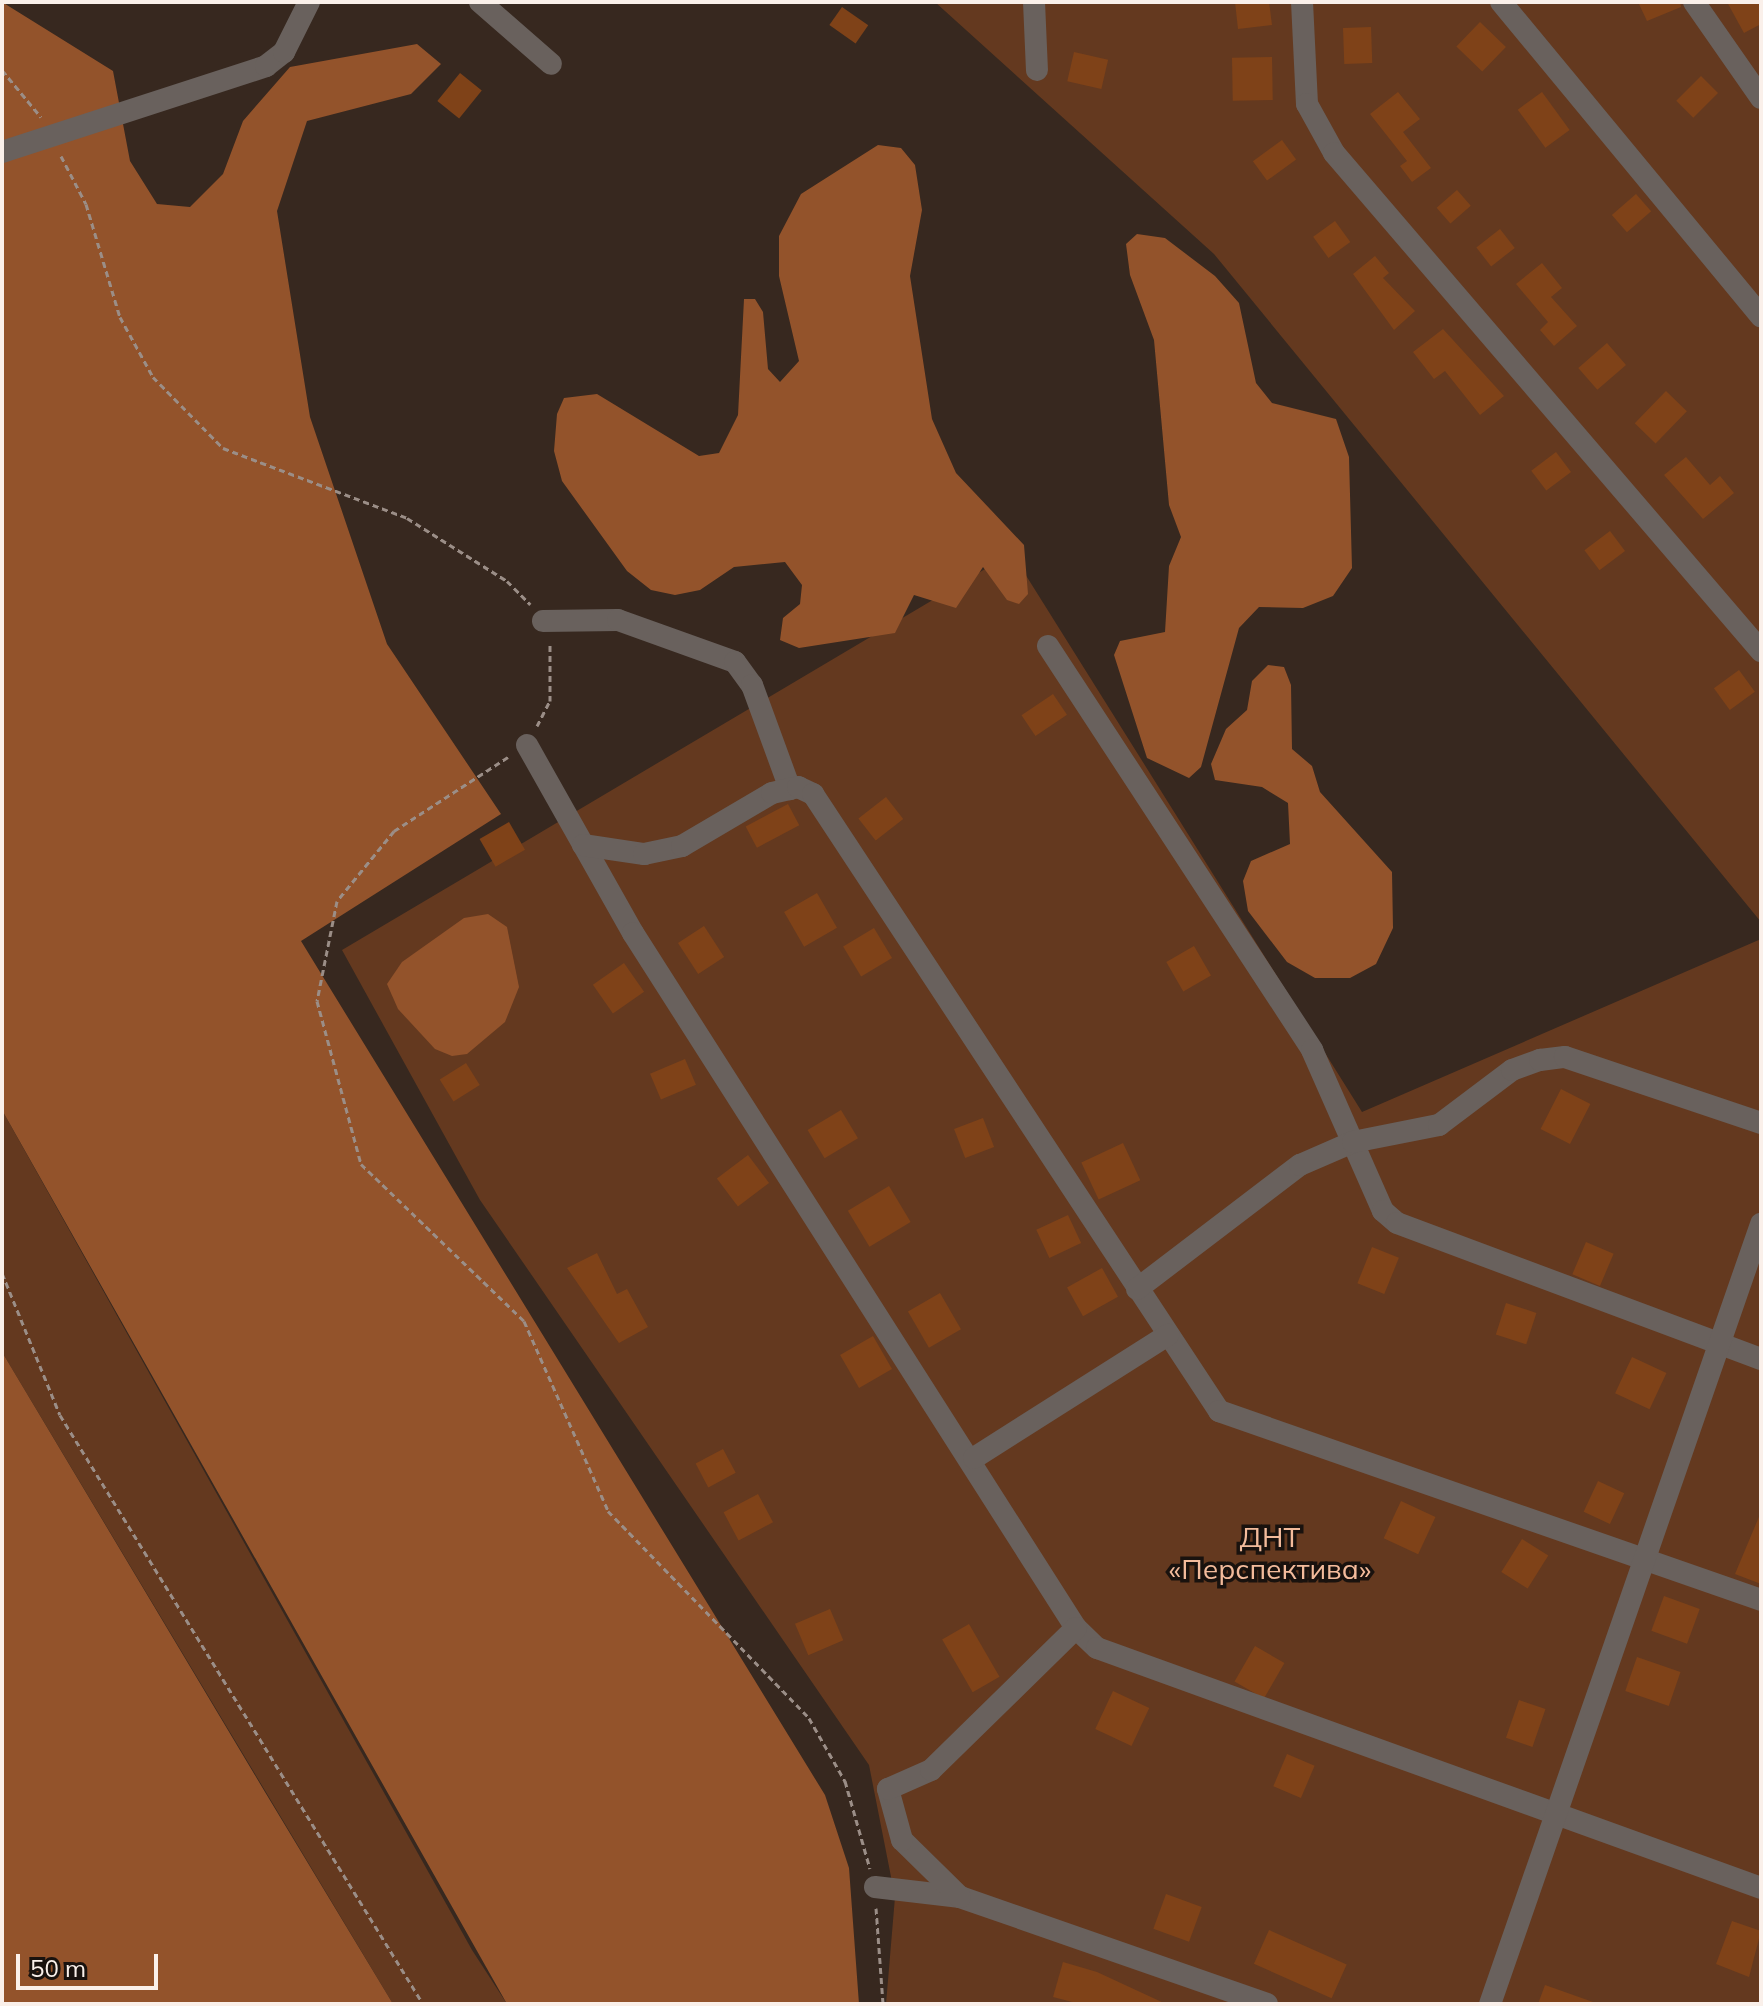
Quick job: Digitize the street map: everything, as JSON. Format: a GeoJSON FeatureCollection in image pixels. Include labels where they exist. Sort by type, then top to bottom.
{"type":"FeatureCollection","features":[{"type":"Feature","properties":{"kind":"street"},"geometry":{"type":"LineString","coordinates":[[2,152],[49,133],[266,66],[284,52],[309,2]]}},
{"type":"Feature","properties":{"kind":"street"},"geometry":{"type":"LineString","coordinates":[[480,2],[551,64]]}},
{"type":"Feature","properties":{"kind":"street"},"geometry":{"type":"LineString","coordinates":[[1034,2],[1037,70]]}},
{"type":"Feature","properties":{"kind":"street"},"geometry":{"type":"LineString","coordinates":[[1302,2],[1307,104],[1334,153],[1761,651]]}},
{"type":"Feature","properties":{"kind":"street"},"geometry":{"type":"LineString","coordinates":[[1501,2],[1761,316]]}},
{"type":"Feature","properties":{"kind":"street"},"geometry":{"type":"LineString","coordinates":[[1694,2],[1761,98]]}},
{"type":"Feature","properties":{"kind":"street"},"geometry":{"type":"LineString","coordinates":[[543,621],[618,620],[735,662],[752,685],[790,789]]}},
{"type":"Feature","properties":{"kind":"street"},"geometry":{"type":"LineString","coordinates":[[1048,646],[1312,1050],[1383,1211],[1397,1223],[1761,1359]]}},
{"type":"Feature","properties":{"kind":"street"},"geometry":{"type":"LineString","coordinates":[[527,745],[583,845],[974,1458],[1076,1628],[1097,1648],[1556,1817],[1761,1888]]}},
{"type":"Feature","properties":{"kind":"street"},"geometry":{"type":"LineString","coordinates":[[583,845],[644,854],[682,846],[790,789],[813,794],[1219,1411],[1242,1424],[1761,1600]]}},
{"type":"Feature","properties":{"kind":"street"},"geometry":{"type":"LineString","coordinates":[[1137,1289],[1300,1165],[1353,1142],[1439,1125],[1512,1070],[1565,1057],[1761,1123]]}},
{"type":"Feature","properties":{"kind":"street"},"geometry":{"type":"LineString","coordinates":[[1490,2004],[1761,1224]]}},
{"type":"Feature","properties":{"kind":"street"},"geometry":{"type":"LineString","coordinates":[[974,1458],[1168,1335]]}},
{"type":"Feature","properties":{"kind":"street"},"geometry":{"type":"LineString","coordinates":[[960,1897],[902,1840],[888,1789],[931,1770],[1076,1628]]}},
{"type":"Feature","properties":{"kind":"street"},"geometry":{"type":"LineString","coordinates":[[875,1887],[960,1897],[1267,2004]]}},
{"type":"Feature","properties":{"kind":"path"},"geometry":{"type":"LineString","coordinates":[[2,70],[49,133],[86,204],[126,329],[153,377],[223,448],[407,518],[507,581],[543,621],[555,656],[550,701],[527,745],[394,831],[337,901],[317,1001],[361,1164],[524,1321],[608,1511],[809,1718],[845,1781],[875,1887],[883,2004]]}},
{"type":"Feature","properties":{"kind":"path"},"geometry":{"type":"LineString","coordinates":[[2,1273],[60,1415],[423,2004]]}},
{"type":"Feature","properties":{"kind":"green space"},"geometry":{"type":"Polygon","coordinates":[[[935,2],[1761,2],[1761,922],[1214,254],[935,2]]]}},
{"type":"Feature","properties":{"kind":"green space","name":"ДНТ «Перспектива»"},"geometry":{"type":"Polygon","coordinates":[[[1012,553],[1362,1112],[1761,939],[1761,2004],[886,2004],[895,1897],[869,1765],[480,1200],[342,950],[1012,553]]]}},
{"type":"Feature","properties":{"kind":"green space"},"geometry":{"type":"Polygon","coordinates":[[[2,1110],[472,1950],[507,2004],[393,2004],[2,1352],[2,1110]]]}},
{"type":"Feature","properties":{"kind":"shaded area"},"geometry":{"type":"Polygon","coordinates":[[[2,2],[113,71],[130,161],[157,204],[190,207],[223,174],[243,121],[290,67],[417,44],[441,64],[411,94],[307,121],[277,211],[310,417],[387,644],[501,814],[301,941],[825,1795],[849,1868],[859,2004],[507,2004],[2,1110],[2,2]]]}},
{"type":"Feature","properties":{"kind":"shaded area"},"geometry":{"type":"Polygon","coordinates":[[[878,145],[901,148],[915,165],[922,210],[910,276],[932,419],[956,473],[1024,545],[1028,594],[1019,604],[1007,600],[983,567],[956,608],[914,595],[895,633],[799,648],[780,640],[783,618],[800,604],[802,585],[785,562],[734,567],[700,590],[675,595],[651,590],[627,571],[562,481],[554,451],[557,414],[564,398],[597,394],[699,456],[719,453],[738,415],[744,299],[755,299],[763,312],[768,369],[780,382],[799,361],[779,276],[779,236],[801,194],[878,145]]]}},
{"type":"Feature","properties":{"kind":"shaded area"},"geometry":{"type":"Polygon","coordinates":[[[1137,234],[1165,238],[1215,276],[1239,303],[1256,383],[1272,403],[1336,419],[1349,457],[1352,568],[1333,596],[1303,608],[1259,607],[1239,628],[1201,767],[1189,778],[1147,758],[1114,655],[1120,641],[1165,632],[1169,566],[1181,537],[1169,505],[1154,340],[1130,275],[1126,244],[1137,234]]]}},
{"type":"Feature","properties":{"kind":"shaded area"},"geometry":{"type":"Polygon","coordinates":[[[1268,665],[1284,667],[1291,685],[1292,749],[1312,766],[1320,792],[1392,872],[1393,928],[1376,964],[1350,978],[1315,978],[1287,962],[1248,911],[1243,881],[1251,861],[1290,844],[1288,803],[1262,787],[1215,780],[1211,764],[1226,729],[1247,710],[1252,681],[1268,665]]]}},
{"type":"Feature","properties":{"kind":"shaded area"},"geometry":{"type":"Polygon","coordinates":[[[488,914],[507,927],[519,987],[505,1022],[467,1054],[452,1056],[435,1049],[398,1009],[387,984],[402,962],[464,918],[488,914]]]}},
{"type":"Feature","properties":{"kind":"shaded area"},"geometry":{"type":"Polygon","coordinates":[[[2,1352],[265,1792],[393,2004],[2,2004],[2,1352]]]}},
{"type":"Feature","properties":{"kind":"building"},"geometry":{"type":"Polygon","coordinates":[[[1235,2],[1269,2],[1272,25],[1238,29],[1235,2]]]}},
{"type":"Feature","properties":{"kind":"building"},"geometry":{"type":"Polygon","coordinates":[[[1638,2],[1680,2],[1681,7],[1647,21],[1638,2]]]}},
{"type":"Feature","properties":{"kind":"building"},"geometry":{"type":"Polygon","coordinates":[[[1727,2],[1761,2],[1761,24],[1744,33],[1727,2]]]}},
{"type":"Feature","properties":{"kind":"building"},"geometry":{"type":"Polygon","coordinates":[[[842,7],[868,25],[856,43],[829,25],[842,7]]]}},
{"type":"Feature","properties":{"kind":"building"},"geometry":{"type":"Polygon","coordinates":[[[1480,22],[1506,47],[1482,71],[1456,46],[1480,22]]]}},
{"type":"Feature","properties":{"kind":"building"},"geometry":{"type":"Polygon","coordinates":[[[1371,27],[1372,63],[1344,64],[1343,28],[1371,27]]]}},
{"type":"Feature","properties":{"kind":"building"},"geometry":{"type":"Polygon","coordinates":[[[1074,52],[1108,60],[1101,89],[1067,81],[1074,52]]]}},
{"type":"Feature","properties":{"kind":"building"},"geometry":{"type":"Polygon","coordinates":[[[1272,57],[1273,100],[1233,101],[1232,58],[1272,57]]]}},
{"type":"Feature","properties":{"kind":"building"},"geometry":{"type":"Polygon","coordinates":[[[460,73],[482,91],[459,119],[437,101],[460,73]]]}},
{"type":"Feature","properties":{"kind":"building"},"geometry":{"type":"Polygon","coordinates":[[[1701,76],[1718,93],[1693,118],[1676,101],[1701,76]]]}},
{"type":"Feature","properties":{"kind":"building"},"geometry":{"type":"Polygon","coordinates":[[[1398,92],[1420,119],[1403,132],[1431,168],[1412,182],[1400,166],[1407,161],[1370,114],[1398,92]]]}},
{"type":"Feature","properties":{"kind":"building"},"geometry":{"type":"Polygon","coordinates":[[[1542,92],[1570,130],[1545,148],[1518,110],[1542,92]]]}},
{"type":"Feature","properties":{"kind":"building"},"geometry":{"type":"Polygon","coordinates":[[[1282,140],[1296,159],[1267,181],[1253,161],[1282,140]]]}},
{"type":"Feature","properties":{"kind":"building"},"geometry":{"type":"Polygon","coordinates":[[[1457,190],[1471,206],[1450,224],[1437,208],[1457,190]]]}},
{"type":"Feature","properties":{"kind":"building"},"geometry":{"type":"Polygon","coordinates":[[[1636,194],[1651,211],[1627,232],[1612,215],[1636,194]]]}},
{"type":"Feature","properties":{"kind":"building"},"geometry":{"type":"Polygon","coordinates":[[[1335,221],[1350,242],[1328,258],[1313,237],[1335,221]]]}},
{"type":"Feature","properties":{"kind":"building"},"geometry":{"type":"Polygon","coordinates":[[[1500,229],[1515,248],[1491,266],[1476,247],[1500,229]]]}},
{"type":"Feature","properties":{"kind":"building"},"geometry":{"type":"Polygon","coordinates":[[[1375,256],[1389,273],[1383,278],[1415,311],[1394,330],[1353,274],[1375,256]]]}},
{"type":"Feature","properties":{"kind":"building"},"geometry":{"type":"Polygon","coordinates":[[[1542,263],[1562,288],[1551,297],[1577,326],[1554,346],[1540,330],[1548,322],[1516,284],[1542,263]]]}},
{"type":"Feature","properties":{"kind":"building"},"geometry":{"type":"Polygon","coordinates":[[[1443,329],[1504,396],[1480,415],[1445,371],[1434,379],[1413,352],[1443,329]]]}},
{"type":"Feature","properties":{"kind":"building"},"geometry":{"type":"Polygon","coordinates":[[[1607,343],[1626,365],[1597,390],[1578,368],[1607,343]]]}},
{"type":"Feature","properties":{"kind":"building"},"geometry":{"type":"Polygon","coordinates":[[[1666,391],[1687,411],[1656,444],[1635,423],[1666,391]]]}},
{"type":"Feature","properties":{"kind":"building"},"geometry":{"type":"Polygon","coordinates":[[[1556,452],[1571,472],[1546,491],[1531,471],[1556,452]]]}},
{"type":"Feature","properties":{"kind":"building"},"geometry":{"type":"Polygon","coordinates":[[[1686,457],[1710,485],[1720,476],[1734,493],[1703,519],[1664,475],[1686,457]]]}},
{"type":"Feature","properties":{"kind":"building"},"geometry":{"type":"Polygon","coordinates":[[[1610,531],[1625,551],[1599,570],[1584,550],[1610,531]]]}},
{"type":"Feature","properties":{"kind":"building"},"geometry":{"type":"Polygon","coordinates":[[[1739,670],[1755,692],[1730,710],[1714,688],[1739,670]]]}},
{"type":"Feature","properties":{"kind":"building"},"geometry":{"type":"Polygon","coordinates":[[[1053,694],[1067,715],[1035,736],[1021,715],[1053,694]]]}},
{"type":"Feature","properties":{"kind":"building"},"geometry":{"type":"Polygon","coordinates":[[[886,797],[903,819],[876,841],[858,819],[886,797]]]}},
{"type":"Feature","properties":{"kind":"building"},"geometry":{"type":"Polygon","coordinates":[[[788,804],[799,825],[757,848],[746,827],[788,804]]]}},
{"type":"Feature","properties":{"kind":"building"},"geometry":{"type":"Polygon","coordinates":[[[509,822],[525,850],[496,867],[480,839],[509,822]]]}},
{"type":"Feature","properties":{"kind":"building"},"geometry":{"type":"Polygon","coordinates":[[[817,893],[837,928],[804,947],[784,912],[817,893]]]}},
{"type":"Feature","properties":{"kind":"building"},"geometry":{"type":"Polygon","coordinates":[[[704,926],[724,957],[698,974],[678,943],[704,926]]]}},
{"type":"Feature","properties":{"kind":"building"},"geometry":{"type":"Polygon","coordinates":[[[874,928],[892,958],[861,977],[843,947],[874,928]]]}},
{"type":"Feature","properties":{"kind":"building"},"geometry":{"type":"Polygon","coordinates":[[[1194,946],[1211,975],[1183,991],[1166,962],[1194,946]]]}},
{"type":"Feature","properties":{"kind":"building"},"geometry":{"type":"Polygon","coordinates":[[[624,963],[644,992],[613,1013],[593,985],[624,963]]]}},
{"type":"Feature","properties":{"kind":"building"},"geometry":{"type":"Polygon","coordinates":[[[685,1059],[696,1085],[661,1100],[650,1074],[685,1059]]]}},
{"type":"Feature","properties":{"kind":"building"},"geometry":{"type":"Polygon","coordinates":[[[466,1063],[480,1085],[453,1101],[440,1079],[466,1063]]]}},
{"type":"Feature","properties":{"kind":"building"},"geometry":{"type":"Polygon","coordinates":[[[1561,1089],[1590,1104],[1570,1144],[1541,1129],[1561,1089]]]}},
{"type":"Feature","properties":{"kind":"building"},"geometry":{"type":"Polygon","coordinates":[[[841,1110],[858,1138],[825,1158],[808,1130],[841,1110]]]}},
{"type":"Feature","properties":{"kind":"building"},"geometry":{"type":"Polygon","coordinates":[[[983,1118],[994,1147],[965,1158],[954,1129],[983,1118]]]}},
{"type":"Feature","properties":{"kind":"building"},"geometry":{"type":"Polygon","coordinates":[[[1123,1143],[1140,1180],[1099,1200],[1081,1162],[1123,1143]]]}},
{"type":"Feature","properties":{"kind":"building"},"geometry":{"type":"Polygon","coordinates":[[[748,1155],[769,1183],[738,1206],[717,1178],[748,1155]]]}},
{"type":"Feature","properties":{"kind":"building"},"geometry":{"type":"Polygon","coordinates":[[[889,1186],[911,1222],[869,1247],[848,1211],[889,1186]]]}},
{"type":"Feature","properties":{"kind":"building"},"geometry":{"type":"Polygon","coordinates":[[[1068,1215],[1081,1243],[1049,1258],[1036,1230],[1068,1215]]]}},
{"type":"Feature","properties":{"kind":"building"},"geometry":{"type":"Polygon","coordinates":[[[1586,1242],[1614,1254],[1600,1286],[1572,1274],[1586,1242]]]}},
{"type":"Feature","properties":{"kind":"building"},"geometry":{"type":"Polygon","coordinates":[[[1372,1247],[1399,1258],[1384,1294],[1357,1283],[1372,1247]]]}},
{"type":"Feature","properties":{"kind":"building"},"geometry":{"type":"Polygon","coordinates":[[[597,1253],[617,1294],[627,1289],[648,1327],[619,1343],[567,1268],[597,1253]]]}},
{"type":"Feature","properties":{"kind":"building"},"geometry":{"type":"Polygon","coordinates":[[[1102,1268],[1118,1297],[1083,1316],[1067,1287],[1102,1268]]]}},
{"type":"Feature","properties":{"kind":"building"},"geometry":{"type":"Polygon","coordinates":[[[940,1293],[961,1329],[929,1348],[908,1312],[940,1293]]]}},
{"type":"Feature","properties":{"kind":"building"},"geometry":{"type":"Polygon","coordinates":[[[1506,1303],[1536,1313],[1526,1344],[1496,1334],[1506,1303]]]}},
{"type":"Feature","properties":{"kind":"building"},"geometry":{"type":"Polygon","coordinates":[[[873,1336],[892,1369],[859,1388],[840,1355],[873,1336]]]}},
{"type":"Feature","properties":{"kind":"building"},"geometry":{"type":"Polygon","coordinates":[[[1632,1357],[1666,1373],[1650,1409],[1615,1393],[1632,1357]]]}},
{"type":"Feature","properties":{"kind":"building"},"geometry":{"type":"Polygon","coordinates":[[[723,1449],[736,1473],[708,1487],[696,1464],[723,1449]]]}},
{"type":"Feature","properties":{"kind":"building"},"geometry":{"type":"Polygon","coordinates":[[[1598,1481],[1624,1493],[1610,1524],[1584,1512],[1598,1481]]]}},
{"type":"Feature","properties":{"kind":"building"},"geometry":{"type":"Polygon","coordinates":[[[758,1494],[773,1522],[739,1541],[724,1512],[758,1494]]]}},
{"type":"Feature","properties":{"kind":"building"},"geometry":{"type":"Polygon","coordinates":[[[1401,1501],[1435,1517],[1418,1554],[1384,1538],[1401,1501]]]}},
{"type":"Feature","properties":{"kind":"building"},"geometry":{"type":"Polygon","coordinates":[[[1761,1512],[1761,1584],[1735,1574],[1761,1512]]]}},
{"type":"Feature","properties":{"kind":"building"},"geometry":{"type":"Polygon","coordinates":[[[1522,1539],[1548,1555],[1528,1589],[1501,1572],[1522,1539]]]}},
{"type":"Feature","properties":{"kind":"building"},"geometry":{"type":"Polygon","coordinates":[[[1664,1596],[1700,1609],[1687,1644],[1651,1631],[1664,1596]]]}},
{"type":"Feature","properties":{"kind":"building"},"geometry":{"type":"Polygon","coordinates":[[[830,1609],[843,1640],[808,1655],[795,1624],[830,1609]]]}},
{"type":"Feature","properties":{"kind":"building"},"geometry":{"type":"Polygon","coordinates":[[[969,1624],[999,1677],[973,1692],[942,1640],[969,1624]]]}},
{"type":"Feature","properties":{"kind":"building"},"geometry":{"type":"Polygon","coordinates":[[[1255,1646],[1284,1663],[1264,1699],[1234,1682],[1255,1646]]]}},
{"type":"Feature","properties":{"kind":"building"},"geometry":{"type":"Polygon","coordinates":[[[1637,1657],[1680,1672],[1669,1706],[1625,1691],[1637,1657]]]}},
{"type":"Feature","properties":{"kind":"building"},"geometry":{"type":"Polygon","coordinates":[[[1113,1691],[1149,1708],[1132,1746],[1095,1729],[1113,1691]]]}},
{"type":"Feature","properties":{"kind":"building"},"geometry":{"type":"Polygon","coordinates":[[[1519,1700],[1545,1709],[1532,1747],[1506,1738],[1519,1700]]]}},
{"type":"Feature","properties":{"kind":"building"},"geometry":{"type":"Polygon","coordinates":[[[1287,1754],[1315,1766],[1301,1798],[1273,1786],[1287,1754]]]}},
{"type":"Feature","properties":{"kind":"building"},"geometry":{"type":"Polygon","coordinates":[[[1166,1894],[1202,1907],[1189,1942],[1153,1929],[1166,1894]]]}},
{"type":"Feature","properties":{"kind":"building"},"geometry":{"type":"Polygon","coordinates":[[[1732,1921],[1761,1931],[1749,1977],[1716,1964],[1732,1921]]]}},
{"type":"Feature","properties":{"kind":"building"},"geometry":{"type":"Polygon","coordinates":[[[1269,1930],[1347,1965],[1332,1998],[1254,1964],[1269,1930]]]}},
{"type":"Feature","properties":{"kind":"building"},"geometry":{"type":"Polygon","coordinates":[[[1063,1962],[1097,1972],[1166,2004],[1080,2004],[1053,1997],[1063,1962]]]}},
{"type":"Feature","properties":{"kind":"building"},"geometry":{"type":"Polygon","coordinates":[[[1545,1985],[1593,2002],[1538,2004],[1545,1985]]]}}]}
